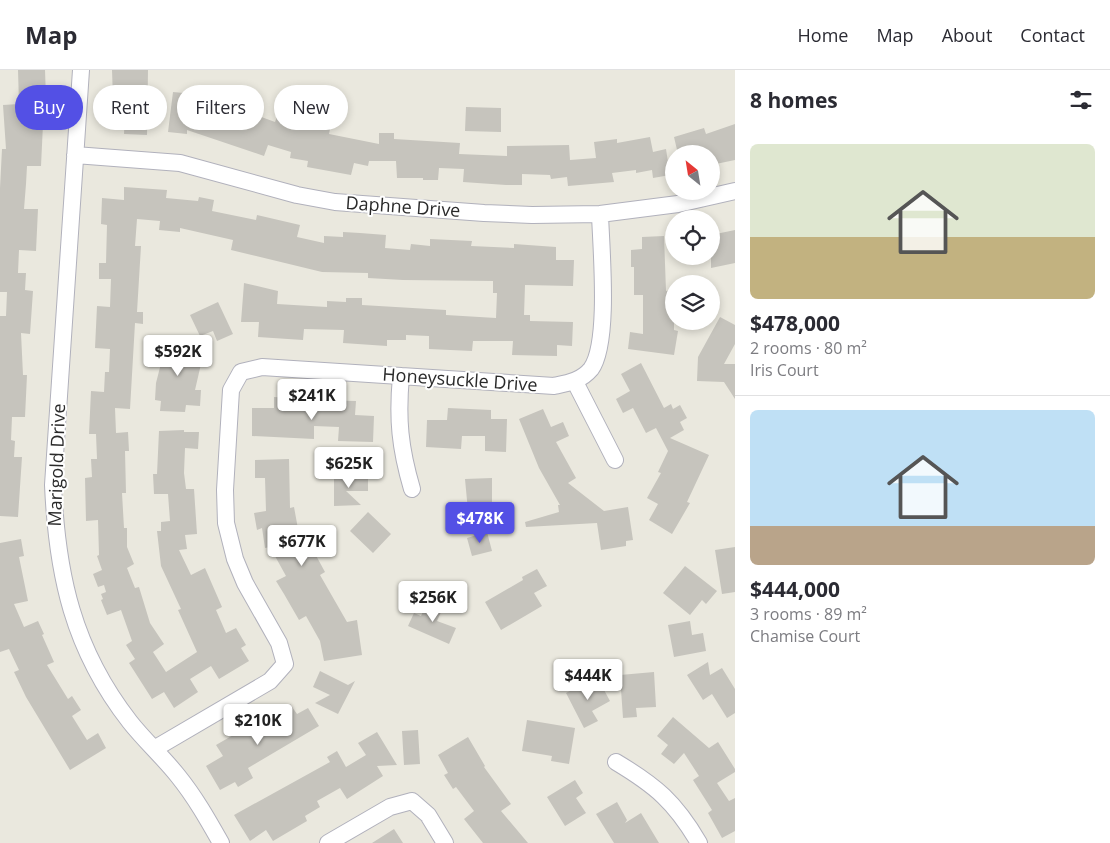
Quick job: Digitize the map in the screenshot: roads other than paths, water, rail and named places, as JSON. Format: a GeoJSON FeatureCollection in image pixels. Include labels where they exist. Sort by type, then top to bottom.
{"type":"FeatureCollection","features":[{"type":"Feature","properties":{"kind":"street","name":"Marigold Drive"},"geometry":{"type":"LineString","coordinates":[[81,70],[53,485],[55,534],[62,579],[74,619],[92,662],[109,693],[131,723],[178,776],[221,843]]}},
{"type":"Feature","properties":{"kind":"street","name":"Daphne Drive"},"geometry":{"type":"LineString","coordinates":[[75,155],[180,163],[214,170],[297,194],[336,202],[522,215],[600,214],[678,204],[735,192]]}},
{"type":"Feature","properties":{"kind":"street"},"geometry":{"type":"LineString","coordinates":[[600,214],[602,290],[598,356],[590,370],[575,382],[615,460]]}},
{"type":"Feature","properties":{"kind":"street","name":"Honeysuckle Drive"},"geometry":{"type":"LineString","coordinates":[[154,749],[270,681],[285,664],[279,643],[238,567],[226,523],[225,490],[232,390],[241,372],[262,367],[554,386],[575,382]]}},
{"type":"Feature","properties":{"kind":"street"},"geometry":{"type":"LineString","coordinates":[[401,376],[398,428],[402,454],[412,489]]}},
{"type":"Feature","properties":{"kind":"street"},"geometry":{"type":"LineString","coordinates":[[616,762],[649,782],[670,800],[699,843]]}},
{"type":"Feature","properties":{"kind":"street"},"geometry":{"type":"LineString","coordinates":[[328,843],[390,807],[412,801],[428,815],[445,843]]}}]}
